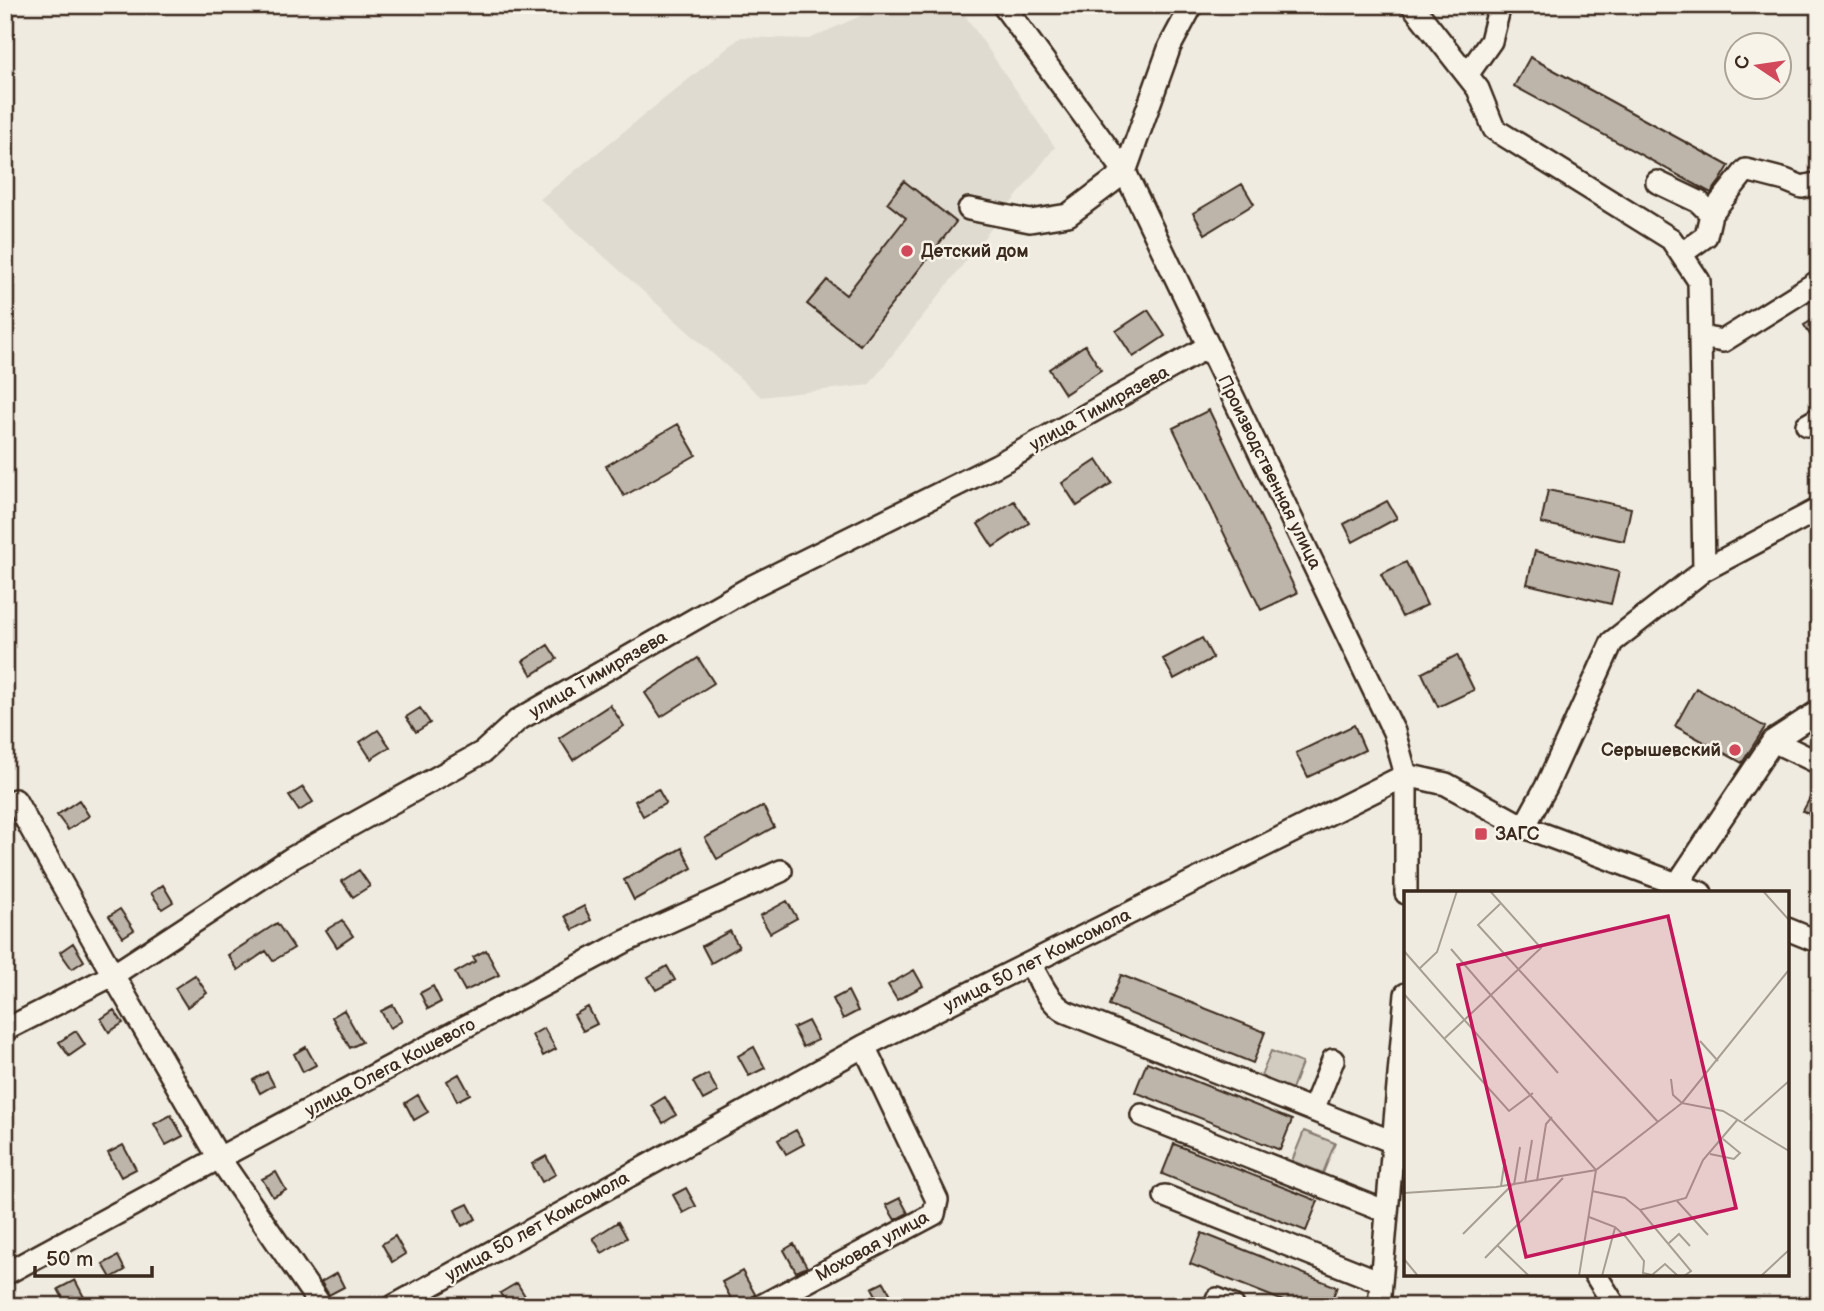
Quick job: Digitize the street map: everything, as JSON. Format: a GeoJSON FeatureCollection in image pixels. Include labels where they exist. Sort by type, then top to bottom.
{"type":"FeatureCollection","features":[{"type":"Feature","properties":{"kind":"street","name":"Производственная улица"},"geometry":{"type":"LineString","coordinates":[[1003,5],[1125,172],[1394,732],[1406,775],[1406,891]]}},
{"type":"Feature","properties":{"kind":"street"},"geometry":{"type":"LineString","coordinates":[[969,209],[1030,221],[1068,215],[1125,172],[1170,46],[1192,5]]}},
{"type":"Feature","properties":{"kind":"street"},"geometry":{"type":"LineString","coordinates":[[1412,5],[1478,89],[1494,129],[1671,239],[1699,281],[1704,570]]}},
{"type":"Feature","properties":{"kind":"street"},"geometry":{"type":"LineString","coordinates":[[1466,75],[1492,41],[1500,5]]}},
{"type":"Feature","properties":{"kind":"street"},"geometry":{"type":"LineString","coordinates":[[1681,254],[1706,236],[1711,214],[1746,170],[1802,187],[1815,184]]}},
{"type":"Feature","properties":{"kind":"street"},"geometry":{"type":"LineString","coordinates":[[1657,182],[1699,202],[1711,214]]}},
{"type":"Feature","properties":{"kind":"street"},"geometry":{"type":"LineString","coordinates":[[1700,337],[1723,341],[1819,281]]}},
{"type":"Feature","properties":{"kind":"street","name":"улица Тимирязева"},"geometry":{"type":"LineString","coordinates":[[5,1030],[113,975],[292,858],[483,752],[518,720],[751,587],[997,465],[1209,346]]}},
{"type":"Feature","properties":{"kind":"street"},"geometry":{"type":"LineString","coordinates":[[1524,827],[1546,786],[1612,642],[1704,570],[1819,509]]}},
{"type":"Feature","properties":{"kind":"street"},"geometry":{"type":"LineString","coordinates":[[1678,883],[1773,741],[1819,711]]}},
{"type":"Feature","properties":{"kind":"street"},"geometry":{"type":"LineString","coordinates":[[1773,741],[1819,763]]}},
{"type":"Feature","properties":{"kind":"street"},"geometry":{"type":"LineString","coordinates":[[1406,775],[1446,784],[1524,827],[1696,891]]}},
{"type":"Feature","properties":{"kind":"street","name":"улица 50 лет Комсомола"},"geometry":{"type":"LineString","coordinates":[[394,1306],[864,1046],[1406,775]]}},
{"type":"Feature","properties":{"kind":"street"},"geometry":{"type":"LineString","coordinates":[[10,803],[219,1158],[321,1306]]}},
{"type":"Feature","properties":{"kind":"street","name":"улица Олега Кошевого"},"geometry":{"type":"LineString","coordinates":[[5,1274],[626,941],[781,871]]}},
{"type":"Feature","properties":{"kind":"street"},"geometry":{"type":"LineString","coordinates":[[1789,930],[1819,942]]}},
{"type":"Feature","properties":{"kind":"street"},"geometry":{"type":"LineString","coordinates":[[1030,964],[1058,1008],[1393,1142]]}},
{"type":"Feature","properties":{"kind":"street"},"geometry":{"type":"LineString","coordinates":[[1165,1196],[1382,1297],[1404,1017]]}},
{"type":"Feature","properties":{"kind":"street","name":"Моховая улица"},"geometry":{"type":"LineString","coordinates":[[761,1306],[934,1214],[937,1200],[864,1046]]}},
{"type":"Feature","properties":{"kind":"street"},"geometry":{"type":"LineString","coordinates":[[1313,1110],[1333,1060]]}},
{"type":"Feature","properties":{"kind":"street"},"geometry":{"type":"LineString","coordinates":[[1142,1115],[1387,1212]]}},
{"type":"Feature","properties":{"kind":"street"},"geometry":{"type":"LineString","coordinates":[[1596,1276],[1615,1306]]}},
{"type":"Feature","properties":{"kind":"shaded area"},"geometry":{"type":"Polygon","coordinates":[[[885,5],[958,5],[1055,147],[869,385],[761,397],[540,199],[741,37],[809,39],[885,5]]]}},
{"type":"Feature","properties":{"kind":"shaded area"},"geometry":{"type":"Polygon","coordinates":[[[1271,1051],[1302,1063],[1290,1094],[1259,1081],[1271,1051]]]}},
{"type":"Feature","properties":{"kind":"shaded area"},"geometry":{"type":"Polygon","coordinates":[[[1304,1131],[1335,1143],[1323,1173],[1292,1161],[1304,1131]]]}},
{"type":"Feature","properties":{"kind":"building"},"geometry":{"type":"Polygon","coordinates":[[[1530,57],[1729,166],[1711,193],[1514,86],[1530,57]]]}},
{"type":"Feature","properties":{"kind":"building","name":"Детский дом"},"geometry":{"type":"Polygon","coordinates":[[[904,181],[956,222],[860,345],[807,304],[827,280],[846,295],[906,218],[887,203],[904,181]]]}},
{"type":"Feature","properties":{"kind":"building"},"geometry":{"type":"Polygon","coordinates":[[[1242,184],[1254,204],[1205,234],[1193,213],[1242,184]]]}},
{"type":"Feature","properties":{"kind":"building"},"geometry":{"type":"Polygon","coordinates":[[[1148,310],[1165,336],[1133,357],[1116,331],[1148,310]]]}},
{"type":"Feature","properties":{"kind":"building"},"geometry":{"type":"Polygon","coordinates":[[[1819,316],[1819,349],[1804,325],[1819,316]]]}},
{"type":"Feature","properties":{"kind":"building"},"geometry":{"type":"Polygon","coordinates":[[[1085,345],[1101,370],[1065,394],[1049,369],[1085,345]]]}},
{"type":"Feature","properties":{"kind":"building"},"geometry":{"type":"Polygon","coordinates":[[[1209,410],[1297,593],[1261,610],[1173,428],[1209,410]]]}},
{"type":"Feature","properties":{"kind":"building"},"geometry":{"type":"Polygon","coordinates":[[[678,424],[696,455],[624,496],[606,466],[678,424]]]}},
{"type":"Feature","properties":{"kind":"building"},"geometry":{"type":"Polygon","coordinates":[[[1097,460],[1112,483],[1077,506],[1062,483],[1097,460]]]}},
{"type":"Feature","properties":{"kind":"building"},"geometry":{"type":"Polygon","coordinates":[[[1548,490],[1631,508],[1624,541],[1541,523],[1548,490]]]}},
{"type":"Feature","properties":{"kind":"building"},"geometry":{"type":"Polygon","coordinates":[[[1014,501],[1029,523],[993,547],[978,524],[1014,501]]]}},
{"type":"Feature","properties":{"kind":"building"},"geometry":{"type":"Polygon","coordinates":[[[1387,501],[1397,518],[1353,542],[1344,524],[1387,501]]]}},
{"type":"Feature","properties":{"kind":"building"},"geometry":{"type":"Polygon","coordinates":[[[1535,551],[1619,572],[1611,604],[1527,584],[1535,551]]]}},
{"type":"Feature","properties":{"kind":"building"},"geometry":{"type":"Polygon","coordinates":[[[1406,562],[1427,605],[1402,617],[1381,574],[1406,562]]]}},
{"type":"Feature","properties":{"kind":"building"},"geometry":{"type":"Polygon","coordinates":[[[1202,638],[1213,658],[1174,679],[1163,659],[1202,638]]]}},
{"type":"Feature","properties":{"kind":"building"},"geometry":{"type":"Polygon","coordinates":[[[548,645],[557,659],[532,675],[523,661],[548,645]]]}},
{"type":"Feature","properties":{"kind":"building"},"geometry":{"type":"Polygon","coordinates":[[[1457,655],[1474,690],[1438,707],[1422,673],[1457,655]]]}},
{"type":"Feature","properties":{"kind":"building"},"geometry":{"type":"Polygon","coordinates":[[[698,658],[714,683],[661,717],[645,693],[698,658]]]}},
{"type":"Feature","properties":{"kind":"building"},"geometry":{"type":"Polygon","coordinates":[[[1696,688],[1765,727],[1742,763],[1675,726],[1696,688]]]}},
{"type":"Feature","properties":{"kind":"building"},"geometry":{"type":"Polygon","coordinates":[[[610,705],[624,726],[573,760],[559,738],[610,705]]]}},
{"type":"Feature","properties":{"kind":"building"},"geometry":{"type":"Polygon","coordinates":[[[420,708],[430,723],[416,732],[406,717],[420,708]]]}},
{"type":"Feature","properties":{"kind":"building"},"geometry":{"type":"Polygon","coordinates":[[[1354,725],[1365,750],[1308,777],[1296,753],[1354,725]]]}},
{"type":"Feature","properties":{"kind":"building"},"geometry":{"type":"Polygon","coordinates":[[[378,730],[390,747],[371,759],[360,742],[378,730]]]}},
{"type":"Feature","properties":{"kind":"building"},"geometry":{"type":"Polygon","coordinates":[[[1819,781],[1819,819],[1803,811],[1819,781]]]}},
{"type":"Feature","properties":{"kind":"building"},"geometry":{"type":"Polygon","coordinates":[[[303,787],[313,802],[299,811],[289,796],[303,787]]]}},
{"type":"Feature","properties":{"kind":"building"},"geometry":{"type":"Polygon","coordinates":[[[658,789],[666,803],[643,816],[635,801],[658,789]]]}},
{"type":"Feature","properties":{"kind":"building"},"geometry":{"type":"Polygon","coordinates":[[[79,800],[89,816],[68,830],[57,815],[79,800]]]}},
{"type":"Feature","properties":{"kind":"building"},"geometry":{"type":"Polygon","coordinates":[[[763,806],[774,827],[717,859],[705,838],[763,806]]]}},
{"type":"Feature","properties":{"kind":"building"},"geometry":{"type":"Polygon","coordinates":[[[682,848],[692,868],[634,900],[624,880],[682,848]]]}},
{"type":"Feature","properties":{"kind":"building"},"geometry":{"type":"Polygon","coordinates":[[[359,870],[370,886],[353,897],[342,881],[359,870]]]}},
{"type":"Feature","properties":{"kind":"building"},"geometry":{"type":"Polygon","coordinates":[[[163,885],[173,902],[162,909],[151,893],[163,885]]]}},
{"type":"Feature","properties":{"kind":"building"},"geometry":{"type":"Polygon","coordinates":[[[787,901],[797,918],[770,933],[760,916],[787,901]]]}},
{"type":"Feature","properties":{"kind":"building"},"geometry":{"type":"Polygon","coordinates":[[[584,906],[591,920],[573,930],[565,916],[584,906]]]}},
{"type":"Feature","properties":{"kind":"building"},"geometry":{"type":"Polygon","coordinates":[[[120,909],[134,930],[123,937],[109,916],[120,909]]]}},
{"type":"Feature","properties":{"kind":"building"},"geometry":{"type":"Polygon","coordinates":[[[342,920],[353,936],[337,947],[326,930],[342,920]]]}},
{"type":"Feature","properties":{"kind":"building"},"geometry":{"type":"Polygon","coordinates":[[[277,923],[294,948],[273,961],[266,951],[238,970],[228,955],[277,923]]]}},
{"type":"Feature","properties":{"kind":"building"},"geometry":{"type":"Polygon","coordinates":[[[730,931],[739,947],[711,963],[702,946],[730,931]]]}},
{"type":"Feature","properties":{"kind":"building"},"geometry":{"type":"Polygon","coordinates":[[[73,943],[84,961],[72,969],[60,952],[73,943]]]}},
{"type":"Feature","properties":{"kind":"building"},"geometry":{"type":"Polygon","coordinates":[[[486,950],[499,975],[465,991],[455,973],[476,961],[473,957],[486,950]]]}},
{"type":"Feature","properties":{"kind":"building"},"geometry":{"type":"Polygon","coordinates":[[[667,966],[675,980],[656,990],[648,977],[667,966]]]}},
{"type":"Feature","properties":{"kind":"building"},"geometry":{"type":"Polygon","coordinates":[[[914,970],[923,986],[897,1000],[888,985],[914,970]]]}},
{"type":"Feature","properties":{"kind":"building"},"geometry":{"type":"Polygon","coordinates":[[[195,975],[207,993],[187,1007],[175,988],[195,975]]]}},
{"type":"Feature","properties":{"kind":"building"},"geometry":{"type":"Polygon","coordinates":[[[1121,975],[1265,1032],[1253,1063],[1109,1005],[1121,975]]]}},
{"type":"Feature","properties":{"kind":"building"},"geometry":{"type":"Polygon","coordinates":[[[433,986],[441,1002],[428,1009],[420,993],[433,986]]]}},
{"type":"Feature","properties":{"kind":"building"},"geometry":{"type":"Polygon","coordinates":[[[848,991],[858,1011],[843,1019],[833,999],[848,991]]]}},
{"type":"Feature","properties":{"kind":"building"},"geometry":{"type":"Polygon","coordinates":[[[393,1005],[402,1021],[390,1028],[381,1011],[393,1005]]]}},
{"type":"Feature","properties":{"kind":"building"},"geometry":{"type":"Polygon","coordinates":[[[588,1007],[597,1024],[583,1031],[574,1015],[588,1007]]]}},
{"type":"Feature","properties":{"kind":"building"},"geometry":{"type":"Polygon","coordinates":[[[114,1010],[123,1023],[109,1032],[101,1019],[114,1010]]]}},
{"type":"Feature","properties":{"kind":"building"},"geometry":{"type":"Polygon","coordinates":[[[344,1010],[362,1042],[350,1048],[332,1017],[344,1010]]]}},
{"type":"Feature","properties":{"kind":"building"},"geometry":{"type":"Polygon","coordinates":[[[808,1021],[818,1040],[803,1047],[793,1028],[808,1021]]]}},
{"type":"Feature","properties":{"kind":"building"},"geometry":{"type":"Polygon","coordinates":[[[544,1028],[556,1049],[543,1056],[532,1035],[544,1028]]]}},
{"type":"Feature","properties":{"kind":"building"},"geometry":{"type":"Polygon","coordinates":[[[76,1031],[85,1045],[69,1056],[59,1042],[76,1031]]]}},
{"type":"Feature","properties":{"kind":"building"},"geometry":{"type":"Polygon","coordinates":[[[306,1047],[316,1065],[303,1072],[294,1054],[306,1047]]]}},
{"type":"Feature","properties":{"kind":"building"},"geometry":{"type":"Polygon","coordinates":[[[754,1047],[765,1068],[749,1076],[738,1056],[754,1047]]]}},
{"type":"Feature","properties":{"kind":"building"},"geometry":{"type":"Polygon","coordinates":[[[1147,1062],[1292,1120],[1280,1150],[1135,1092],[1147,1062]]]}},
{"type":"Feature","properties":{"kind":"building"},"geometry":{"type":"Polygon","coordinates":[[[267,1072],[274,1085],[260,1093],[253,1080],[267,1072]]]}},
{"type":"Feature","properties":{"kind":"building"},"geometry":{"type":"Polygon","coordinates":[[[459,1074],[470,1094],[457,1101],[447,1081],[459,1074]]]}},
{"type":"Feature","properties":{"kind":"building"},"geometry":{"type":"Polygon","coordinates":[[[708,1074],[718,1092],[703,1100],[693,1082],[708,1074]]]}},
{"type":"Feature","properties":{"kind":"building"},"geometry":{"type":"Polygon","coordinates":[[[418,1095],[428,1112],[414,1120],[405,1103],[418,1095]]]}},
{"type":"Feature","properties":{"kind":"building"},"geometry":{"type":"Polygon","coordinates":[[[665,1097],[676,1115],[663,1123],[652,1105],[665,1097]]]}},
{"type":"Feature","properties":{"kind":"building"},"geometry":{"type":"Polygon","coordinates":[[[171,1115],[183,1136],[166,1145],[154,1124],[171,1115]]]}},
{"type":"Feature","properties":{"kind":"building"},"geometry":{"type":"Polygon","coordinates":[[[796,1130],[804,1144],[786,1154],[778,1140],[796,1130]]]}},
{"type":"Feature","properties":{"kind":"building"},"geometry":{"type":"Polygon","coordinates":[[[1174,1144],[1318,1201],[1306,1231],[1162,1174],[1174,1144]]]}},
{"type":"Feature","properties":{"kind":"building"},"geometry":{"type":"Polygon","coordinates":[[[123,1145],[136,1169],[121,1177],[108,1153],[123,1145]]]}},
{"type":"Feature","properties":{"kind":"building"},"geometry":{"type":"Polygon","coordinates":[[[546,1156],[556,1174],[542,1182],[532,1164],[546,1156]]]}},
{"type":"Feature","properties":{"kind":"building"},"geometry":{"type":"Polygon","coordinates":[[[276,1172],[286,1190],[273,1197],[262,1179],[276,1172]]]}},
{"type":"Feature","properties":{"kind":"building"},"geometry":{"type":"Polygon","coordinates":[[[686,1188],[696,1206],[683,1213],[673,1195],[686,1188]]]}},
{"type":"Feature","properties":{"kind":"building"},"geometry":{"type":"Polygon","coordinates":[[[900,1198],[908,1213],[895,1220],[886,1205],[900,1198]]]}},
{"type":"Feature","properties":{"kind":"building"},"geometry":{"type":"Polygon","coordinates":[[[468,1204],[476,1219],[462,1226],[455,1210],[468,1204]]]}},
{"type":"Feature","properties":{"kind":"building"},"geometry":{"type":"Polygon","coordinates":[[[618,1222],[627,1238],[602,1253],[593,1238],[618,1222]]]}},
{"type":"Feature","properties":{"kind":"building"},"geometry":{"type":"Polygon","coordinates":[[[1202,1233],[1337,1287],[1329,1306],[1296,1306],[1190,1264],[1202,1233]]]}},
{"type":"Feature","properties":{"kind":"building"},"geometry":{"type":"Polygon","coordinates":[[[395,1236],[405,1254],[392,1262],[382,1244],[395,1236]]]}},
{"type":"Feature","properties":{"kind":"building"},"geometry":{"type":"Polygon","coordinates":[[[794,1244],[807,1267],[796,1272],[784,1250],[794,1244]]]}},
{"type":"Feature","properties":{"kind":"building"},"geometry":{"type":"Polygon","coordinates":[[[118,1256],[125,1270],[111,1278],[103,1264],[118,1256]]]}},
{"type":"Feature","properties":{"kind":"building"},"geometry":{"type":"Polygon","coordinates":[[[742,1271],[755,1294],[744,1306],[735,1306],[722,1282],[742,1271]]]}},
{"type":"Feature","properties":{"kind":"building"},"geometry":{"type":"Polygon","coordinates":[[[337,1273],[344,1287],[329,1295],[321,1282],[337,1273]]]}},
{"type":"Feature","properties":{"kind":"building"},"geometry":{"type":"Polygon","coordinates":[[[75,1280],[85,1299],[67,1306],[58,1289],[75,1280]]]}},
{"type":"Feature","properties":{"kind":"building"},"geometry":{"type":"Polygon","coordinates":[[[884,1282],[897,1306],[882,1306],[872,1288],[884,1282]]]}},
{"type":"Feature","properties":{"kind":"building"},"geometry":{"type":"Polygon","coordinates":[[[517,1283],[525,1296],[508,1306],[500,1293],[517,1283]]]}},
{"type":"Feature","properties":{"kind":"place","name":"Детский дом"},"geometry":{"type":"Point","coordinates":[907,251]}},
{"type":"Feature","properties":{"kind":"place","name":"Серышевский"},"geometry":{"type":"Point","coordinates":[1735,750]}},
{"type":"Feature","properties":{"kind":"place","name":"ЗАГС"},"geometry":{"type":"Point","coordinates":[1481,834]}}]}
